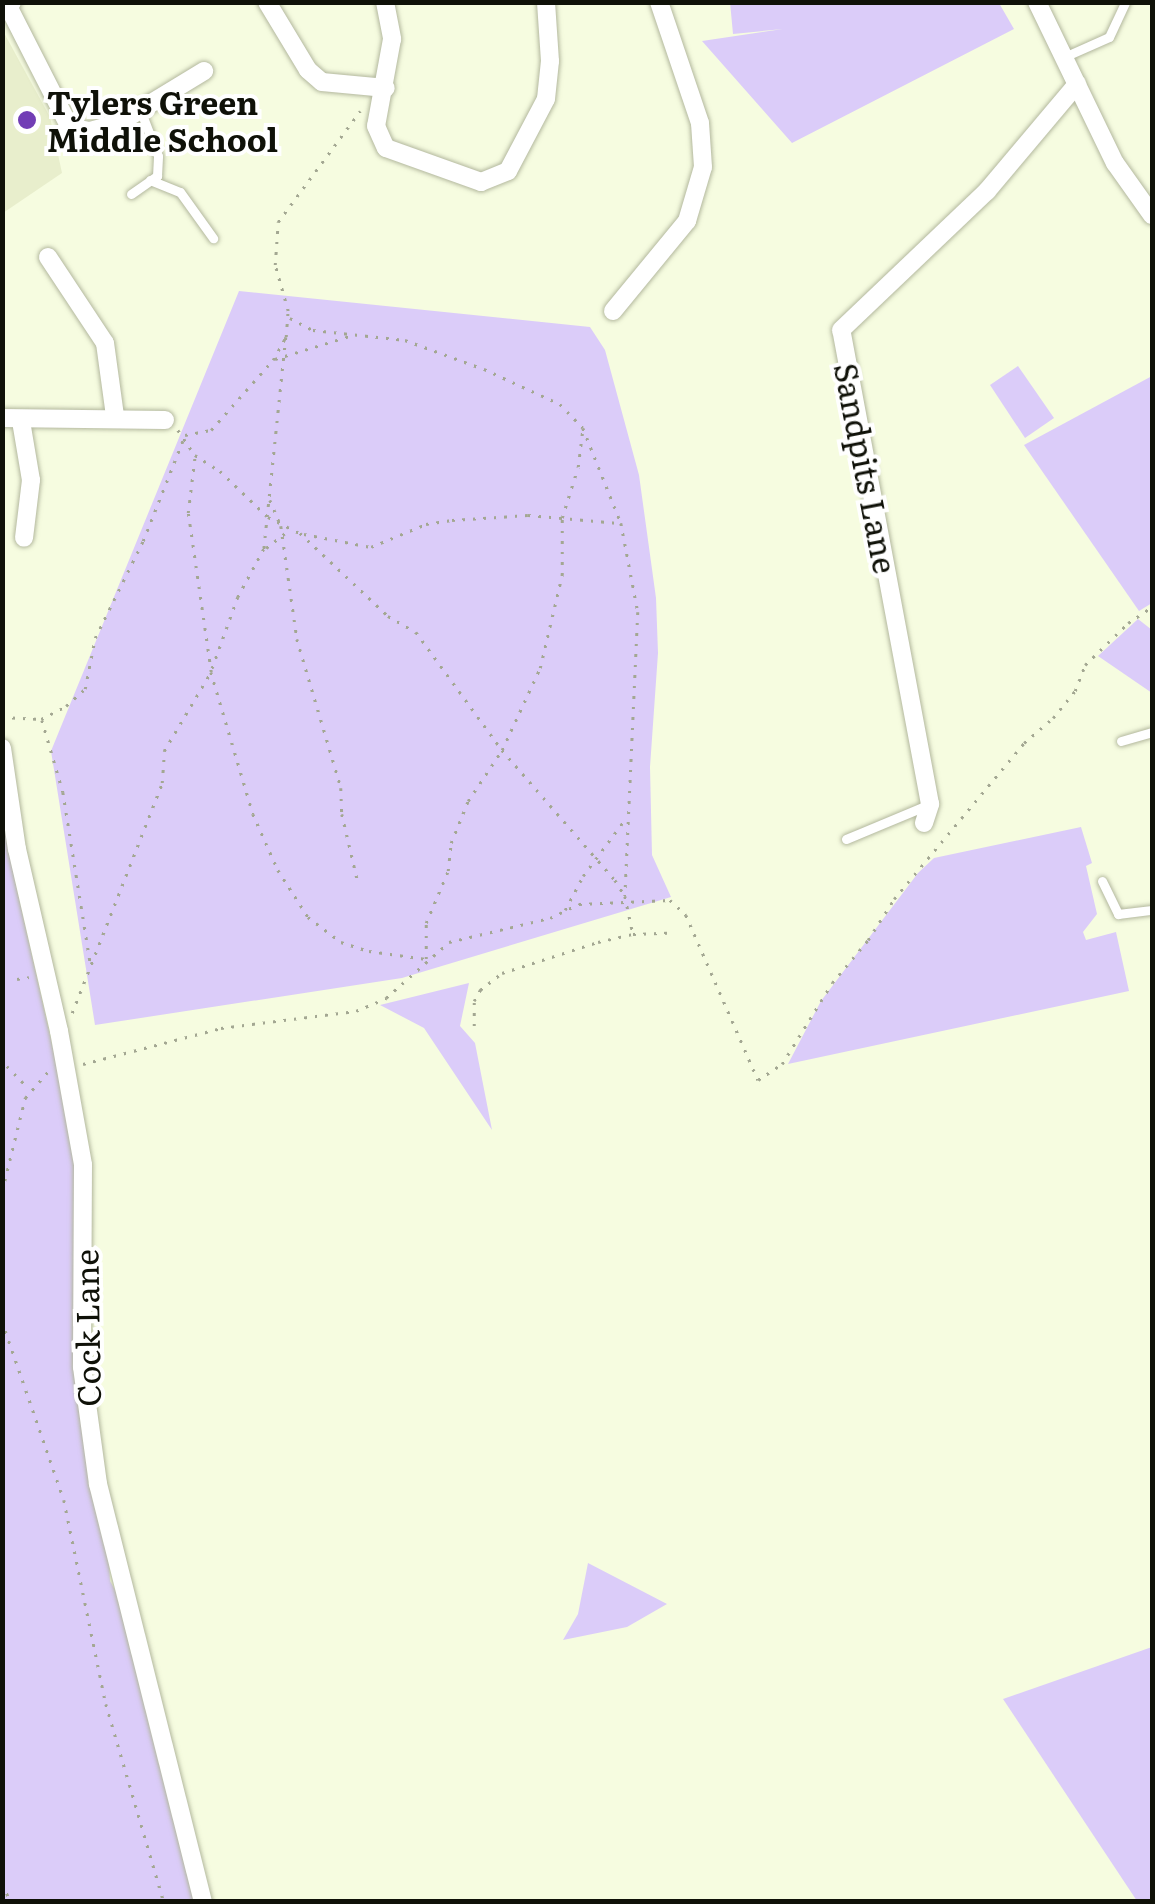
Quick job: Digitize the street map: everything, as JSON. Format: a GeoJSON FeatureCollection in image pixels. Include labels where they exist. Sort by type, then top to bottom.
{"type":"FeatureCollection","features":[{"type":"Feature","properties":{"kind":"street"},"geometry":{"type":"LineString","coordinates":[[12,2],[9,8],[68,124],[90,131],[140,112],[169,85],[204,71]]}},
{"type":"Feature","properties":{"kind":"street"},"geometry":{"type":"LineString","coordinates":[[267,2],[308,70],[322,82],[386,88]]}},
{"type":"Feature","properties":{"kind":"street"},"geometry":{"type":"LineString","coordinates":[[385,2],[392,39],[376,126],[386,148],[480,182],[508,171],[546,99],[550,61],[546,2]]}},
{"type":"Feature","properties":{"kind":"street"},"geometry":{"type":"LineString","coordinates":[[613,310],[687,221],[702,166],[700,122],[659,2]]}},
{"type":"Feature","properties":{"kind":"street"},"geometry":{"type":"LineString","coordinates":[[1036,2],[1116,163],[1152,215]]}},
{"type":"Feature","properties":{"kind":"street","name":"Sandpits Lane"},"geometry":{"type":"LineString","coordinates":[[924,823],[930,804],[841,330],[987,191],[1077,84]]}},
{"type":"Feature","properties":{"kind":"street"},"geometry":{"type":"LineString","coordinates":[[48,258],[105,343],[115,416]]}},
{"type":"Feature","properties":{"kind":"street"},"geometry":{"type":"LineString","coordinates":[[24,538],[31,480],[12,420],[69,422],[115,416],[166,420]]}},
{"type":"Feature","properties":{"kind":"street","name":"Cock Lane"},"geometry":{"type":"LineString","coordinates":[[2,748],[17,849],[60,1031],[83,1166],[85,1411],[107,1526],[203,1902]]}},
{"type":"Feature","properties":{"kind":"lane"},"geometry":{"type":"LineString","coordinates":[[1064,56],[1109,37],[1125,2]]}},
{"type":"Feature","properties":{"kind":"lane"},"geometry":{"type":"LineString","coordinates":[[131,194],[157,176],[158,156],[140,112]]}},
{"type":"Feature","properties":{"kind":"lane"},"geometry":{"type":"LineString","coordinates":[[150,180],[180,192],[213,238]]}},
{"type":"Feature","properties":{"kind":"lane"},"geometry":{"type":"LineString","coordinates":[[1121,740],[1152,732]]}},
{"type":"Feature","properties":{"kind":"lane"},"geometry":{"type":"LineString","coordinates":[[846,839],[930,804]]}},
{"type":"Feature","properties":{"kind":"lane"},"geometry":{"type":"LineString","coordinates":[[1102,881],[1118,914],[1152,910]]}},
{"type":"Feature","properties":{"kind":"path"},"geometry":{"type":"LineString","coordinates":[[60,1031],[91,968],[162,783],[164,751],[211,672],[238,597],[264,549],[287,356],[288,318],[275,265],[278,222],[364,105]]}},
{"type":"Feature","properties":{"kind":"path"},"geometry":{"type":"LineString","coordinates":[[288,318],[313,330],[404,340],[484,369],[560,404],[583,428],[621,523],[638,612],[625,896],[633,934]]}},
{"type":"Feature","properties":{"kind":"path"},"geometry":{"type":"LineString","coordinates":[[274,360],[359,333]]}},
{"type":"Feature","properties":{"kind":"path"},"geometry":{"type":"LineString","coordinates":[[185,435],[211,430],[274,360],[286,337]]}},
{"type":"Feature","properties":{"kind":"path"},"geometry":{"type":"LineString","coordinates":[[426,959],[426,923],[448,870],[451,843],[468,800],[502,750],[540,668],[562,575],[562,518],[578,467],[583,428]]}},
{"type":"Feature","properties":{"kind":"path"},"geometry":{"type":"LineString","coordinates":[[185,435],[195,455],[281,526],[300,533],[371,547],[426,524],[452,520],[528,515],[621,523]]}},
{"type":"Feature","properties":{"kind":"path"},"geometry":{"type":"LineString","coordinates":[[2,717],[41,719],[66,706],[85,689],[95,638],[144,541],[185,435]]}},
{"type":"Feature","properties":{"kind":"path"},"geometry":{"type":"LineString","coordinates":[[195,455],[188,513],[211,672],[254,814],[278,870],[308,916],[341,942],[387,956],[426,959]]}},
{"type":"Feature","properties":{"kind":"path"},"geometry":{"type":"LineString","coordinates":[[270,498],[281,526],[297,639],[341,788],[357,878]]}},
{"type":"Feature","properties":{"kind":"path"},"geometry":{"type":"LineString","coordinates":[[264,549],[290,529]]}},
{"type":"Feature","properties":{"kind":"path"},"geometry":{"type":"LineString","coordinates":[[300,533],[388,616],[416,632],[502,750],[598,859],[625,896]]}},
{"type":"Feature","properties":{"kind":"path"},"geometry":{"type":"LineString","coordinates":[[74,1066],[222,1028],[356,1011],[386,998],[449,942],[550,918],[580,904],[670,900],[686,915],[758,1080],[782,1064],[832,983],[868,940],[894,899],[1024,743],[1053,718],[1076,690],[1086,665],[1128,623],[1152,606]]}},
{"type":"Feature","properties":{"kind":"path"},"geometry":{"type":"LineString","coordinates":[[41,719],[63,792],[91,968]]}},
{"type":"Feature","properties":{"kind":"path"},"geometry":{"type":"LineString","coordinates":[[565,910],[583,876],[627,816]]}},
{"type":"Feature","properties":{"kind":"path"},"geometry":{"type":"LineString","coordinates":[[474,1026],[474,1000],[480,990],[502,973],[633,934],[667,933]]}},
{"type":"Feature","properties":{"kind":"path"},"geometry":{"type":"LineString","coordinates":[[3,1058],[5,1067],[29,1088]]}},
{"type":"Feature","properties":{"kind":"path"},"geometry":{"type":"LineString","coordinates":[[2,1191],[29,1088],[50,1070]]}},
{"type":"Feature","properties":{"kind":"path"},"geometry":{"type":"LineString","coordinates":[[2,1321],[64,1500],[106,1704],[164,1902]]}},
{"type":"Feature","properties":{"kind":"path"},"geometry":{"type":"LineString","coordinates":[[2,1884],[11,1902]]}},
{"type":"Feature","properties":{"kind":"shaded area"},"geometry":{"type":"Polygon","coordinates":[[[730,2],[999,3],[1014,29],[792,143],[702,41],[783,29],[733,34],[730,2]]]}},
{"type":"Feature","properties":{"kind":"shaded area","name":"Tylers Green Middle School"},"geometry":{"type":"Polygon","coordinates":[[[3,31],[50,117],[62,173],[3,213],[3,31]]]}},
{"type":"Feature","properties":{"kind":"shaded area"},"geometry":{"type":"Polygon","coordinates":[[[239,291],[590,327],[605,350],[639,475],[656,598],[658,653],[650,767],[652,855],[671,897],[402,978],[95,1025],[51,751],[239,291]]]}},
{"type":"Feature","properties":{"kind":"shaded area"},"geometry":{"type":"Polygon","coordinates":[[[1018,366],[1054,418],[1025,438],[990,385],[1018,366]]]}},
{"type":"Feature","properties":{"kind":"shaded area"},"geometry":{"type":"Polygon","coordinates":[[[1152,376],[1152,603],[1139,611],[1024,445],[1152,376]]]}},
{"type":"Feature","properties":{"kind":"shaded area"},"geometry":{"type":"Polygon","coordinates":[[[1138,619],[1152,630],[1152,693],[1098,656],[1138,619]]]}},
{"type":"Feature","properties":{"kind":"shaded area"},"geometry":{"type":"Polygon","coordinates":[[[3,799],[15,881],[80,1168],[78,1387],[89,1475],[109,1560],[110,1581],[120,1599],[195,1901],[3,1901],[3,799]]]}},
{"type":"Feature","properties":{"kind":"shaded area"},"geometry":{"type":"Polygon","coordinates":[[[1081,827],[1092,863],[1086,866],[1097,914],[1083,932],[1086,940],[1116,932],[1129,991],[788,1064],[821,1001],[918,873],[934,858],[1081,827]]]}},
{"type":"Feature","properties":{"kind":"shaded area"},"geometry":{"type":"Polygon","coordinates":[[[469,983],[460,1026],[475,1043],[492,1130],[424,1028],[380,1005],[469,983]]]}},
{"type":"Feature","properties":{"kind":"shaded area"},"geometry":{"type":"Polygon","coordinates":[[[588,1563],[667,1604],[627,1627],[563,1640],[578,1614],[588,1563]]]}},
{"type":"Feature","properties":{"kind":"shaded area"},"geometry":{"type":"Polygon","coordinates":[[[1152,1647],[1152,1901],[1137,1901],[1003,1699],[1152,1647]]]}},
{"type":"Feature","properties":{"kind":"place","name":"Tylers Green Middle School"},"geometry":{"type":"Point","coordinates":[27,120]}}]}
